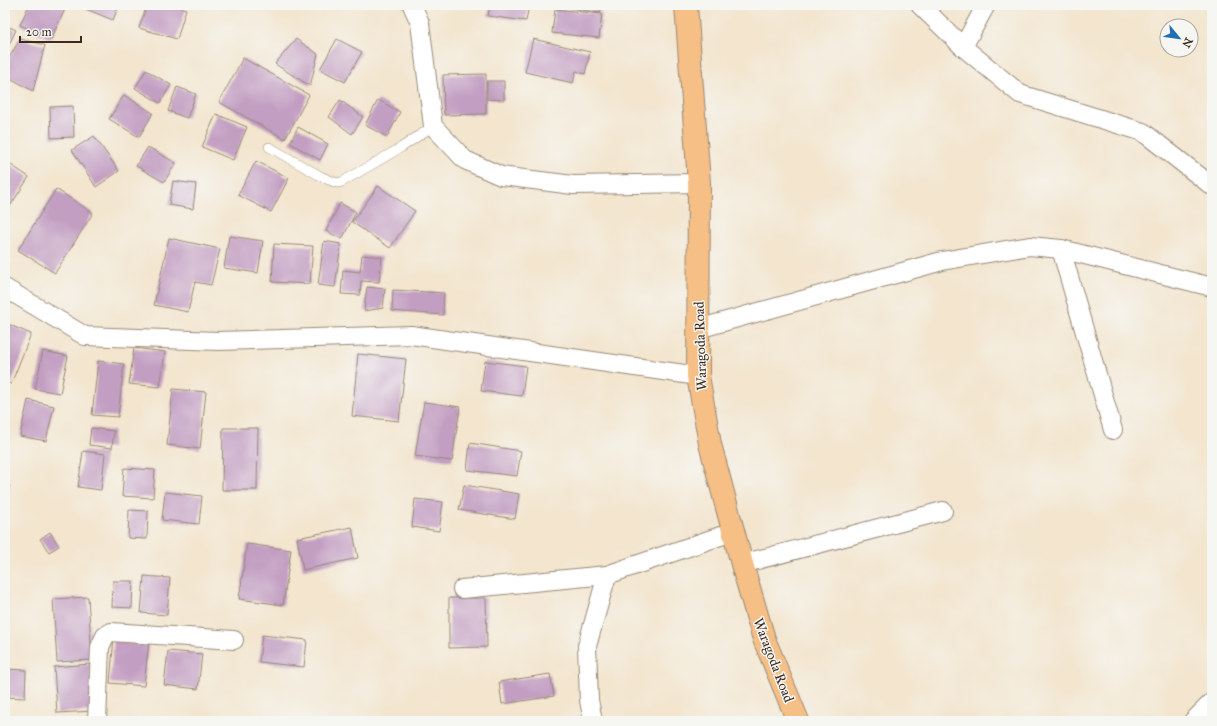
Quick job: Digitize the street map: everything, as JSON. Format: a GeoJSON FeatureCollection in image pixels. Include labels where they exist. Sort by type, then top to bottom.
{"type":"FeatureCollection","features":[{"type":"Feature","properties":{"kind":"main road","name":"Waragoda Road"},"geometry":{"type":"LineString","coordinates":[[686,5],[699,183],[698,376],[710,444],[732,532],[764,639],[798,721]]}},
{"type":"Feature","properties":{"kind":"street"},"geometry":{"type":"LineString","coordinates":[[412,5],[420,23],[433,126],[465,160],[500,176],[572,186],[699,183]]}},
{"type":"Feature","properties":{"kind":"street"},"geometry":{"type":"LineString","coordinates":[[920,5],[963,47],[1020,94],[1143,132],[1212,186]]}},
{"type":"Feature","properties":{"kind":"street"},"geometry":{"type":"LineString","coordinates":[[963,47],[986,5]]}},
{"type":"Feature","properties":{"kind":"street"},"geometry":{"type":"LineString","coordinates":[[698,329],[942,261],[1030,246],[1061,249],[1212,287]]}},
{"type":"Feature","properties":{"kind":"street"},"geometry":{"type":"LineString","coordinates":[[1061,249],[1113,430]]}},
{"type":"Feature","properties":{"kind":"street"},"geometry":{"type":"LineString","coordinates":[[5,288],[85,336],[218,341],[411,335],[698,376]]}},
{"type":"Feature","properties":{"kind":"street"},"geometry":{"type":"LineString","coordinates":[[742,564],[943,511]]}},
{"type":"Feature","properties":{"kind":"street"},"geometry":{"type":"LineString","coordinates":[[462,589],[607,575],[732,532]]}},
{"type":"Feature","properties":{"kind":"street"},"geometry":{"type":"LineString","coordinates":[[593,721],[589,700],[587,646],[607,575]]}},
{"type":"Feature","properties":{"kind":"street"},"geometry":{"type":"LineString","coordinates":[[97,721],[100,647],[105,636],[111,632],[234,640]]}},
{"type":"Feature","properties":{"kind":"street"},"geometry":{"type":"LineString","coordinates":[[1193,721],[1212,702]]}},
{"type":"Feature","properties":{"kind":"lane"},"geometry":{"type":"LineString","coordinates":[[269,148],[322,177],[337,183],[342,182],[396,151],[433,126]]}},
{"type":"Feature","properties":{"kind":"building"},"geometry":{"type":"Polygon","coordinates":[[[29,5],[67,5],[51,39],[20,25],[29,5]]]}},
{"type":"Feature","properties":{"kind":"building"},"geometry":{"type":"Polygon","coordinates":[[[85,5],[119,5],[113,20],[83,8],[85,5]]]}},
{"type":"Feature","properties":{"kind":"building"},"geometry":{"type":"Polygon","coordinates":[[[147,5],[172,5],[186,9],[177,39],[139,28],[147,5]]]}},
{"type":"Feature","properties":{"kind":"building"},"geometry":{"type":"Polygon","coordinates":[[[490,5],[529,5],[526,21],[488,16],[490,5]]]}},
{"type":"Feature","properties":{"kind":"building"},"geometry":{"type":"Polygon","coordinates":[[[571,5],[602,5],[600,13],[570,8],[571,5]]]}},
{"type":"Feature","properties":{"kind":"building"},"geometry":{"type":"Polygon","coordinates":[[[555,9],[602,14],[599,38],[552,33],[555,9]]]}},
{"type":"Feature","properties":{"kind":"building"},"geometry":{"type":"Polygon","coordinates":[[[5,25],[16,30],[5,53],[5,25]]]}},
{"type":"Feature","properties":{"kind":"building"},"geometry":{"type":"Polygon","coordinates":[[[20,39],[45,45],[33,91],[5,75],[5,65],[20,39]]]}},
{"type":"Feature","properties":{"kind":"building"},"geometry":{"type":"Polygon","coordinates":[[[296,39],[318,54],[310,86],[275,64],[296,39]]]}},
{"type":"Feature","properties":{"kind":"building"},"geometry":{"type":"Polygon","coordinates":[[[337,39],[362,52],[345,82],[320,69],[337,39]]]}},
{"type":"Feature","properties":{"kind":"building"},"geometry":{"type":"Polygon","coordinates":[[[533,39],[590,52],[585,74],[576,71],[573,83],[525,72],[533,39]]]}},
{"type":"Feature","properties":{"kind":"building"},"geometry":{"type":"Polygon","coordinates":[[[243,58],[309,95],[285,139],[219,102],[243,58]]]}},
{"type":"Feature","properties":{"kind":"building"},"geometry":{"type":"Polygon","coordinates":[[[146,70],[171,85],[160,103],[135,88],[146,70]]]}},
{"type":"Feature","properties":{"kind":"building"},"geometry":{"type":"Polygon","coordinates":[[[486,74],[486,114],[444,115],[443,75],[486,74]]]}},
{"type":"Feature","properties":{"kind":"building"},"geometry":{"type":"Polygon","coordinates":[[[487,81],[504,81],[504,100],[487,99],[487,81]]]}},
{"type":"Feature","properties":{"kind":"building"},"geometry":{"type":"Polygon","coordinates":[[[177,87],[196,94],[187,118],[168,111],[177,87]]]}},
{"type":"Feature","properties":{"kind":"building"},"geometry":{"type":"Polygon","coordinates":[[[124,95],[153,113],[139,137],[109,119],[124,95]]]}},
{"type":"Feature","properties":{"kind":"building"},"geometry":{"type":"Polygon","coordinates":[[[340,100],[363,117],[352,134],[329,117],[340,100]]]}},
{"type":"Feature","properties":{"kind":"building"},"geometry":{"type":"Polygon","coordinates":[[[378,100],[400,112],[387,137],[365,125],[378,100]]]}},
{"type":"Feature","properties":{"kind":"building"},"geometry":{"type":"Polygon","coordinates":[[[73,106],[74,137],[51,138],[50,107],[73,106]]]}},
{"type":"Feature","properties":{"kind":"building"},"geometry":{"type":"Polygon","coordinates":[[[216,114],[247,127],[233,160],[202,147],[216,114]]]}},
{"type":"Feature","properties":{"kind":"building"},"geometry":{"type":"Polygon","coordinates":[[[298,127],[328,144],[320,160],[290,143],[298,127]]]}},
{"type":"Feature","properties":{"kind":"building"},"geometry":{"type":"Polygon","coordinates":[[[94,136],[119,171],[96,187],[72,150],[94,136]]]}},
{"type":"Feature","properties":{"kind":"building"},"geometry":{"type":"Polygon","coordinates":[[[148,147],[176,163],[164,182],[136,166],[148,147]]]}},
{"type":"Feature","properties":{"kind":"building"},"geometry":{"type":"Polygon","coordinates":[[[5,161],[29,177],[5,214],[5,161]]]}},
{"type":"Feature","properties":{"kind":"building"},"geometry":{"type":"Polygon","coordinates":[[[256,161],[289,178],[271,212],[238,195],[256,161]]]}},
{"type":"Feature","properties":{"kind":"building"},"geometry":{"type":"Polygon","coordinates":[[[173,181],[196,184],[193,209],[169,205],[173,181]]]}},
{"type":"Feature","properties":{"kind":"building"},"geometry":{"type":"Polygon","coordinates":[[[378,186],[415,211],[390,248],[352,222],[378,186]]]}},
{"type":"Feature","properties":{"kind":"building"},"geometry":{"type":"Polygon","coordinates":[[[56,189],[93,213],[55,273],[18,250],[56,189]]]}},
{"type":"Feature","properties":{"kind":"building"},"geometry":{"type":"Polygon","coordinates":[[[340,203],[356,212],[342,239],[326,231],[340,203]]]}},
{"type":"Feature","properties":{"kind":"building"},"geometry":{"type":"Polygon","coordinates":[[[229,236],[263,241],[258,273],[224,268],[229,236]]]}},
{"type":"Feature","properties":{"kind":"building"},"geometry":{"type":"Polygon","coordinates":[[[169,238],[220,249],[211,285],[195,282],[188,312],[154,305],[169,238]]]}},
{"type":"Feature","properties":{"kind":"building"},"geometry":{"type":"Polygon","coordinates":[[[324,241],[341,244],[335,287],[318,285],[324,241]]]}},
{"type":"Feature","properties":{"kind":"building"},"geometry":{"type":"Polygon","coordinates":[[[274,244],[313,246],[310,284],[272,282],[274,244]]]}},
{"type":"Feature","properties":{"kind":"building"},"geometry":{"type":"Polygon","coordinates":[[[362,255],[382,257],[379,282],[361,281],[360,295],[341,294],[343,270],[360,272],[362,255]]]}},
{"type":"Feature","properties":{"kind":"building"},"geometry":{"type":"Polygon","coordinates":[[[367,287],[385,289],[383,308],[364,311],[367,287]]]}},
{"type":"Feature","properties":{"kind":"building"},"geometry":{"type":"Polygon","coordinates":[[[393,290],[444,293],[443,315],[392,311],[393,290]]]}},
{"type":"Feature","properties":{"kind":"building"},"geometry":{"type":"Polygon","coordinates":[[[5,323],[31,334],[11,384],[5,381],[5,323]]]}},
{"type":"Feature","properties":{"kind":"building"},"geometry":{"type":"Polygon","coordinates":[[[134,348],[165,352],[160,387],[129,384],[134,348]]]}},
{"type":"Feature","properties":{"kind":"building"},"geometry":{"type":"Polygon","coordinates":[[[43,351],[68,356],[60,393],[35,389],[43,351]]]}},
{"type":"Feature","properties":{"kind":"building"},"geometry":{"type":"Polygon","coordinates":[[[358,354],[406,359],[399,421],[352,416],[358,354]]]}},
{"type":"Feature","properties":{"kind":"building"},"geometry":{"type":"Polygon","coordinates":[[[98,361],[124,364],[118,417],[92,415],[98,361]]]}},
{"type":"Feature","properties":{"kind":"building"},"geometry":{"type":"Polygon","coordinates":[[[485,361],[526,366],[522,396],[481,391],[485,361]]]}},
{"type":"Feature","properties":{"kind":"building"},"geometry":{"type":"Polygon","coordinates":[[[173,389],[206,392],[200,449],[167,445],[173,389]]]}},
{"type":"Feature","properties":{"kind":"building"},"geometry":{"type":"Polygon","coordinates":[[[28,400],[54,406],[46,441],[20,436],[28,400]]]}},
{"type":"Feature","properties":{"kind":"building"},"geometry":{"type":"Polygon","coordinates":[[[424,402],[460,407],[452,461],[415,456],[424,402]]]}},
{"type":"Feature","properties":{"kind":"building"},"geometry":{"type":"Polygon","coordinates":[[[91,428],[114,431],[112,448],[89,445],[91,428]]]}},
{"type":"Feature","properties":{"kind":"building"},"geometry":{"type":"Polygon","coordinates":[[[223,428],[258,428],[257,490],[222,490],[223,428]]]}},
{"type":"Feature","properties":{"kind":"building"},"geometry":{"type":"Polygon","coordinates":[[[470,443],[521,451],[517,476],[467,470],[470,443]]]}},
{"type":"Feature","properties":{"kind":"building"},"geometry":{"type":"Polygon","coordinates":[[[83,451],[105,454],[101,490],[78,487],[83,451]]]}},
{"type":"Feature","properties":{"kind":"building"},"geometry":{"type":"Polygon","coordinates":[[[124,468],[155,470],[153,498],[122,496],[124,468]]]}},
{"type":"Feature","properties":{"kind":"building"},"geometry":{"type":"Polygon","coordinates":[[[5,484],[10,486],[5,495],[5,484]]]}},
{"type":"Feature","properties":{"kind":"building"},"geometry":{"type":"Polygon","coordinates":[[[464,485],[519,494],[515,519],[459,510],[464,485]]]}},
{"type":"Feature","properties":{"kind":"building"},"geometry":{"type":"Polygon","coordinates":[[[165,492],[202,496],[199,524],[162,520],[165,492]]]}},
{"type":"Feature","properties":{"kind":"building"},"geometry":{"type":"Polygon","coordinates":[[[415,499],[443,502],[439,531],[412,527],[415,499]]]}},
{"type":"Feature","properties":{"kind":"building"},"geometry":{"type":"Polygon","coordinates":[[[129,510],[148,511],[147,539],[128,538],[129,510]]]}},
{"type":"Feature","properties":{"kind":"building"},"geometry":{"type":"Polygon","coordinates":[[[352,527],[358,558],[303,570],[297,538],[352,527]]]}},
{"type":"Feature","properties":{"kind":"building"},"geometry":{"type":"Polygon","coordinates":[[[50,532],[59,546],[49,552],[40,539],[50,532]]]}},
{"type":"Feature","properties":{"kind":"building"},"geometry":{"type":"Polygon","coordinates":[[[247,544],[291,550],[283,605],[239,599],[247,544]]]}},
{"type":"Feature","properties":{"kind":"building"},"geometry":{"type":"Polygon","coordinates":[[[144,576],[170,578],[167,615],[141,613],[144,576]]]}},
{"type":"Feature","properties":{"kind":"building"},"geometry":{"type":"Polygon","coordinates":[[[113,581],[133,581],[132,608],[112,607],[113,581]]]}},
{"type":"Feature","properties":{"kind":"building"},"geometry":{"type":"Polygon","coordinates":[[[88,597],[92,660],[57,662],[53,599],[88,597]]]}},
{"type":"Feature","properties":{"kind":"building"},"geometry":{"type":"Polygon","coordinates":[[[449,598],[486,598],[487,647],[449,648],[449,598]]]}},
{"type":"Feature","properties":{"kind":"building"},"geometry":{"type":"Polygon","coordinates":[[[262,635],[307,640],[304,667],[259,662],[262,635]]]}},
{"type":"Feature","properties":{"kind":"building"},"geometry":{"type":"Polygon","coordinates":[[[114,637],[149,640],[144,686],[110,683],[114,637]]]}},
{"type":"Feature","properties":{"kind":"building"},"geometry":{"type":"Polygon","coordinates":[[[168,651],[202,654],[198,689],[164,685],[168,651]]]}},
{"type":"Feature","properties":{"kind":"building"},"geometry":{"type":"Polygon","coordinates":[[[90,664],[93,711],[57,713],[54,667],[90,664]]]}},
{"type":"Feature","properties":{"kind":"building"},"geometry":{"type":"Polygon","coordinates":[[[5,669],[26,670],[25,698],[5,697],[5,669]]]}},
{"type":"Feature","properties":{"kind":"building"},"geometry":{"type":"Polygon","coordinates":[[[550,674],[554,696],[502,704],[499,682],[550,674]]]}}]}
